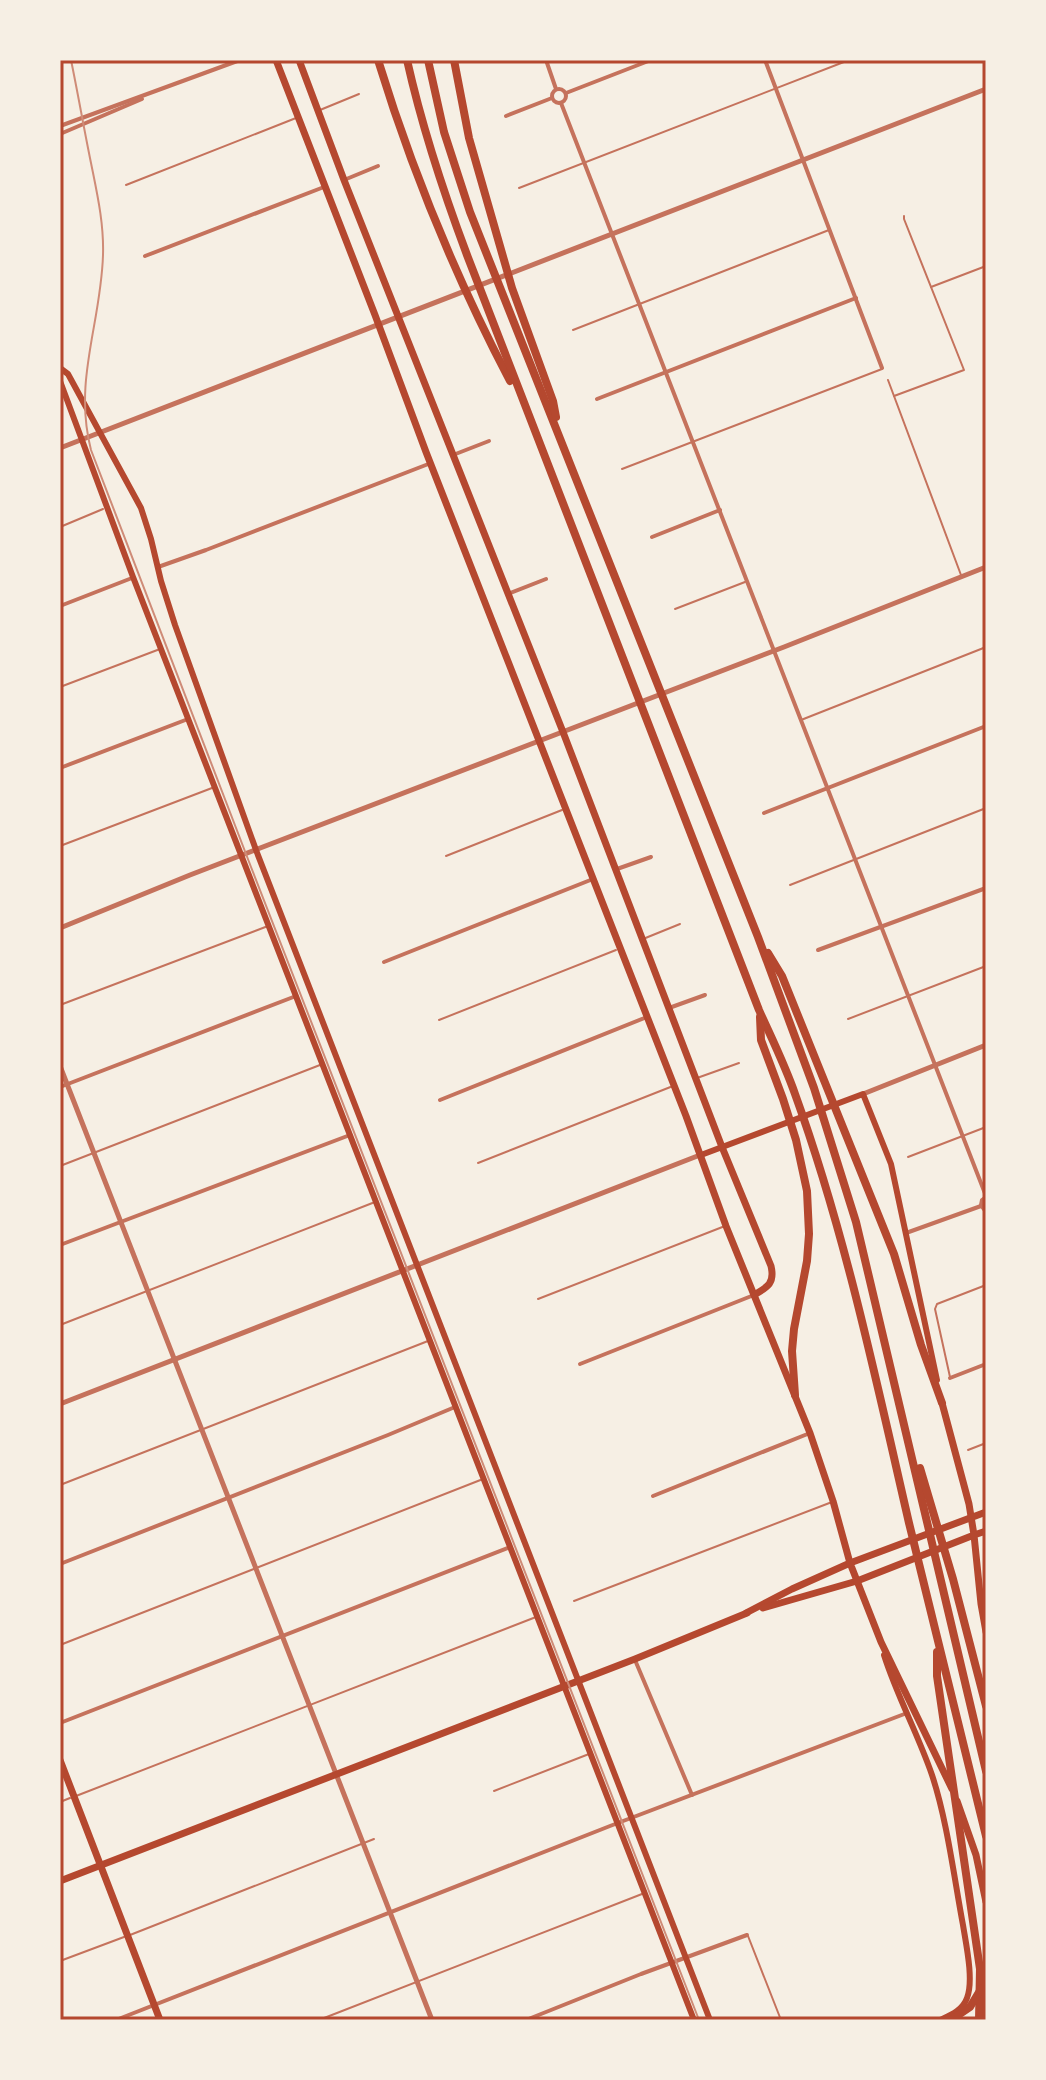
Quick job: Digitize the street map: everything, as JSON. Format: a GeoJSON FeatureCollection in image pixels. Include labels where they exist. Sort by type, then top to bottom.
{"type":"FeatureCollection","features":[{"type":"Feature","properties":{"kind":"highway"},"geometry":{"type":"LineString","coordinates":[[378,60],[397,121],[434,218],[486,336],[528,415]]}},
{"type":"Feature","properties":{"kind":"highway"},"geometry":{"type":"LineString","coordinates":[[407,60],[437,174],[759,1010],[795,1092],[820,1170],[879,1391],[986,1836]]}},
{"type":"Feature","properties":{"kind":"highway"},"geometry":{"type":"LineString","coordinates":[[428,60],[444,132],[470,212],[758,937],[814,1088],[856,1222],[986,1771]]}},
{"type":"Feature","properties":{"kind":"highway"},"geometry":{"type":"LineString","coordinates":[[454,60],[469,138],[512,288],[553,401],[557,430]]}},
{"type":"Feature","properties":{"kind":"highway"},"geometry":{"type":"LineString","coordinates":[[758,937],[782,976],[862,1170],[894,1254],[942,1403]]}},
{"type":"Feature","properties":{"kind":"highway"},"geometry":{"type":"LineString","coordinates":[[759,1010],[761,1040],[796,1140],[807,1191],[807,1261],[792,1351],[795,1395]]}},
{"type":"Feature","properties":{"kind":"highway"},"geometry":{"type":"LineString","coordinates":[[904,1419],[953,1579],[986,1706]]}},
{"type":"Feature","properties":{"kind":"highway"},"geometry":{"type":"LineString","coordinates":[[937,1639],[937,1676],[980,1969],[979,2020]]}},
{"type":"Feature","properties":{"kind":"highway"},"geometry":{"type":"LineString","coordinates":[[951,2020],[970,2007],[981,1988]]}},
{"type":"Feature","properties":{"kind":"main road"},"geometry":{"type":"LineString","coordinates":[[276,60],[726,1226],[810,1433],[857,1581],[881,1642],[943,1768],[968,1829],[986,1902]]}},
{"type":"Feature","properties":{"kind":"main road"},"geometry":{"type":"LineString","coordinates":[[299,60],[771,1266],[771,1284],[754,1295]]}},
{"type":"Feature","properties":{"kind":"main road"},"geometry":{"type":"LineString","coordinates":[[60,368],[68,374],[141,508],[175,625],[256,850],[710,2020]]}},
{"type":"Feature","properties":{"kind":"main road"},"geometry":{"type":"LineString","coordinates":[[60,381],[133,577],[694,2020]]}},
{"type":"Feature","properties":{"kind":"main road"},"geometry":{"type":"LineString","coordinates":[[701,1155],[863,1094],[891,1164],[942,1403],[971,1517],[986,1632]]}},
{"type":"Feature","properties":{"kind":"main road"},"geometry":{"type":"LineString","coordinates":[[60,1881],[635,1659],[746,1613],[850,1563],[986,1512]]}},
{"type":"Feature","properties":{"kind":"main road"},"geometry":{"type":"LineString","coordinates":[[746,1613],[857,1581],[986,1531]]}},
{"type":"Feature","properties":{"kind":"main road"},"geometry":{"type":"LineString","coordinates":[[881,1642],[932,1775],[968,1960],[967,1998],[953,2015],[940,2020]]}},
{"type":"Feature","properties":{"kind":"main road"},"geometry":{"type":"LineString","coordinates":[[60,1760],[160,2020]]}},
{"type":"Feature","properties":{"kind":"street"},"geometry":{"type":"LineString","coordinates":[[60,126],[240,60]]}},
{"type":"Feature","properties":{"kind":"street"},"geometry":{"type":"LineString","coordinates":[[546,60],[556,89]]}},
{"type":"Feature","properties":{"kind":"street"},"geometry":{"type":"LineString","coordinates":[[566,93],[651,60]]}},
{"type":"Feature","properties":{"kind":"street"},"geometry":{"type":"LineString","coordinates":[[765,60],[882,368]]}},
{"type":"Feature","properties":{"kind":"street"},"geometry":{"type":"LineString","coordinates":[[60,134],[163,89]]}},
{"type":"Feature","properties":{"kind":"street"},"geometry":{"type":"LineString","coordinates":[[556,89],[566,93]]}},
{"type":"Feature","properties":{"kind":"street"},"geometry":{"type":"LineString","coordinates":[[552,98],[556,89]]}},
{"type":"Feature","properties":{"kind":"street"},"geometry":{"type":"LineString","coordinates":[[60,448],[986,89]]}},
{"type":"Feature","properties":{"kind":"street"},"geometry":{"type":"LineString","coordinates":[[561,103],[566,93]]}},
{"type":"Feature","properties":{"kind":"street"},"geometry":{"type":"LineString","coordinates":[[552,98],[561,103]]}},
{"type":"Feature","properties":{"kind":"street"},"geometry":{"type":"LineString","coordinates":[[506,116],[552,98]]}},
{"type":"Feature","properties":{"kind":"street"},"geometry":{"type":"LineString","coordinates":[[561,103],[936,1065],[986,1196],[981,1206],[986,1212]]}},
{"type":"Feature","properties":{"kind":"street"},"geometry":{"type":"LineString","coordinates":[[344,180],[378,166]]}},
{"type":"Feature","properties":{"kind":"street"},"geometry":{"type":"LineString","coordinates":[[145,256],[324,187]]}},
{"type":"Feature","properties":{"kind":"street"},"geometry":{"type":"LineString","coordinates":[[597,399],[856,298]]}},
{"type":"Feature","properties":{"kind":"street"},"geometry":{"type":"LineString","coordinates":[[453,455],[489,441]]}},
{"type":"Feature","properties":{"kind":"street"},"geometry":{"type":"LineString","coordinates":[[158,567],[431,463]]}},
{"type":"Feature","properties":{"kind":"street"},"geometry":{"type":"LineString","coordinates":[[652,537],[720,510]]}},
{"type":"Feature","properties":{"kind":"street"},"geometry":{"type":"LineString","coordinates":[[60,928],[986,567]]}},
{"type":"Feature","properties":{"kind":"street"},"geometry":{"type":"LineString","coordinates":[[60,606],[133,577]]}},
{"type":"Feature","properties":{"kind":"street"},"geometry":{"type":"LineString","coordinates":[[508,594],[546,579]]}},
{"type":"Feature","properties":{"kind":"street"},"geometry":{"type":"LineString","coordinates":[[60,768],[188,719]]}},
{"type":"Feature","properties":{"kind":"street"},"geometry":{"type":"LineString","coordinates":[[764,813],[986,726]]}},
{"type":"Feature","properties":{"kind":"street"},"geometry":{"type":"LineString","coordinates":[[615,870],[651,857]]}},
{"type":"Feature","properties":{"kind":"street"},"geometry":{"type":"LineString","coordinates":[[384,962],[593,879]]}},
{"type":"Feature","properties":{"kind":"street"},"geometry":{"type":"LineString","coordinates":[[818,950],[986,888]]}},
{"type":"Feature","properties":{"kind":"street"},"geometry":{"type":"LineString","coordinates":[[669,1008],[705,995]]}},
{"type":"Feature","properties":{"kind":"street"},"geometry":{"type":"LineString","coordinates":[[60,1087],[296,996]]}},
{"type":"Feature","properties":{"kind":"street"},"geometry":{"type":"LineString","coordinates":[[440,1100],[647,1017]]}},
{"type":"Feature","properties":{"kind":"street"},"geometry":{"type":"LineString","coordinates":[[863,1094],[986,1045]]}},
{"type":"Feature","properties":{"kind":"street"},"geometry":{"type":"LineString","coordinates":[[60,1066],[432,2020]]}},
{"type":"Feature","properties":{"kind":"street"},"geometry":{"type":"LineString","coordinates":[[60,1245],[350,1135]]}},
{"type":"Feature","properties":{"kind":"street"},"geometry":{"type":"LineString","coordinates":[[60,1404],[701,1155]]}},
{"type":"Feature","properties":{"kind":"street"},"geometry":{"type":"LineString","coordinates":[[906,1233],[981,1206]]}},
{"type":"Feature","properties":{"kind":"street"},"geometry":{"type":"LineString","coordinates":[[580,1364],[754,1295]]}},
{"type":"Feature","properties":{"kind":"street"},"geometry":{"type":"LineString","coordinates":[[950,1378],[986,1364]]}},
{"type":"Feature","properties":{"kind":"street"},"geometry":{"type":"LineString","coordinates":[[60,1564],[455,1407]]}},
{"type":"Feature","properties":{"kind":"street"},"geometry":{"type":"LineString","coordinates":[[653,1496],[810,1433]]}},
{"type":"Feature","properties":{"kind":"street"},"geometry":{"type":"LineString","coordinates":[[60,1723],[510,1547]]}},
{"type":"Feature","properties":{"kind":"street"},"geometry":{"type":"LineString","coordinates":[[635,1659],[692,1795]]}},
{"type":"Feature","properties":{"kind":"street"},"geometry":{"type":"LineString","coordinates":[[116,2020],[907,1713]]}},
{"type":"Feature","properties":{"kind":"street"},"geometry":{"type":"LineString","coordinates":[[526,2020],[747,1935]]}},
{"type":"Feature","properties":{"kind":"lane"},"geometry":{"type":"LineString","coordinates":[[519,188],[849,60]]}},
{"type":"Feature","properties":{"kind":"lane"},"geometry":{"type":"LineString","coordinates":[[319,110],[359,94]]}},
{"type":"Feature","properties":{"kind":"lane"},"geometry":{"type":"LineString","coordinates":[[126,185],[297,117]]}},
{"type":"Feature","properties":{"kind":"lane"},"geometry":{"type":"LineString","coordinates":[[894,396],[964,370],[904,216]]}},
{"type":"Feature","properties":{"kind":"lane"},"geometry":{"type":"LineString","coordinates":[[573,330],[829,229]]}},
{"type":"Feature","properties":{"kind":"lane"},"geometry":{"type":"LineString","coordinates":[[931,287],[986,266]]}},
{"type":"Feature","properties":{"kind":"lane"},"geometry":{"type":"LineString","coordinates":[[622,469],[882,368]]}},
{"type":"Feature","properties":{"kind":"lane"},"geometry":{"type":"LineString","coordinates":[[888,380],[962,576]]}},
{"type":"Feature","properties":{"kind":"lane"},"geometry":{"type":"LineString","coordinates":[[60,527],[107,508]]}},
{"type":"Feature","properties":{"kind":"lane"},"geometry":{"type":"LineString","coordinates":[[675,609],[747,581]]}},
{"type":"Feature","properties":{"kind":"lane"},"geometry":{"type":"LineString","coordinates":[[801,720],[986,647]]}},
{"type":"Feature","properties":{"kind":"lane"},"geometry":{"type":"LineString","coordinates":[[60,687],[161,648]]}},
{"type":"Feature","properties":{"kind":"lane"},"geometry":{"type":"LineString","coordinates":[[60,846],[215,787]]}},
{"type":"Feature","properties":{"kind":"lane"},"geometry":{"type":"LineString","coordinates":[[446,856],[567,808]]}},
{"type":"Feature","properties":{"kind":"lane"},"geometry":{"type":"LineString","coordinates":[[790,885],[986,808]]}},
{"type":"Feature","properties":{"kind":"lane"},"geometry":{"type":"LineString","coordinates":[[642,939],[680,924]]}},
{"type":"Feature","properties":{"kind":"lane"},"geometry":{"type":"LineString","coordinates":[[60,1005],[269,926]]}},
{"type":"Feature","properties":{"kind":"lane"},"geometry":{"type":"LineString","coordinates":[[439,1020],[620,948]]}},
{"type":"Feature","properties":{"kind":"lane"},"geometry":{"type":"LineString","coordinates":[[848,1019],[986,966]]}},
{"type":"Feature","properties":{"kind":"lane"},"geometry":{"type":"LineString","coordinates":[[696,1079],[739,1063]]}},
{"type":"Feature","properties":{"kind":"lane"},"geometry":{"type":"LineString","coordinates":[[60,1166],[323,1064]]}},
{"type":"Feature","properties":{"kind":"lane"},"geometry":{"type":"LineString","coordinates":[[478,1163],[674,1085]]}},
{"type":"Feature","properties":{"kind":"lane"},"geometry":{"type":"LineString","coordinates":[[908,1157],[986,1127]]}},
{"type":"Feature","properties":{"kind":"lane"},"geometry":{"type":"LineString","coordinates":[[60,1325],[376,1202]]}},
{"type":"Feature","properties":{"kind":"lane"},"geometry":{"type":"LineString","coordinates":[[538,1299],[726,1226]]}},
{"type":"Feature","properties":{"kind":"lane"},"geometry":{"type":"LineString","coordinates":[[950,1378],[935,1309],[937,1304],[986,1285]]}},
{"type":"Feature","properties":{"kind":"lane"},"geometry":{"type":"LineString","coordinates":[[60,1485],[429,1341]]}},
{"type":"Feature","properties":{"kind":"lane"},"geometry":{"type":"LineString","coordinates":[[968,1450],[986,1443]]}},
{"type":"Feature","properties":{"kind":"lane"},"geometry":{"type":"LineString","coordinates":[[60,1645],[484,1478]]}},
{"type":"Feature","properties":{"kind":"lane"},"geometry":{"type":"LineString","coordinates":[[574,1601],[833,1501]]}},
{"type":"Feature","properties":{"kind":"lane"},"geometry":{"type":"LineString","coordinates":[[60,1802],[537,1617]]}},
{"type":"Feature","properties":{"kind":"lane"},"geometry":{"type":"LineString","coordinates":[[494,1791],[591,1754]]}},
{"type":"Feature","properties":{"kind":"lane"},"geometry":{"type":"LineString","coordinates":[[60,1961],[374,1839]]}},
{"type":"Feature","properties":{"kind":"lane"},"geometry":{"type":"LineString","coordinates":[[319,2020],[645,1893]]}},
{"type":"Feature","properties":{"kind":"lane"},"geometry":{"type":"LineString","coordinates":[[747,1935],[781,2020]]}},
{"type":"Feature","properties":{"kind":"tram line"},"geometry":{"type":"LineString","coordinates":[[71,60],[98,197],[103,243],[101,280],[86,376],[86,424],[91,450],[699,2020]]}}]}
